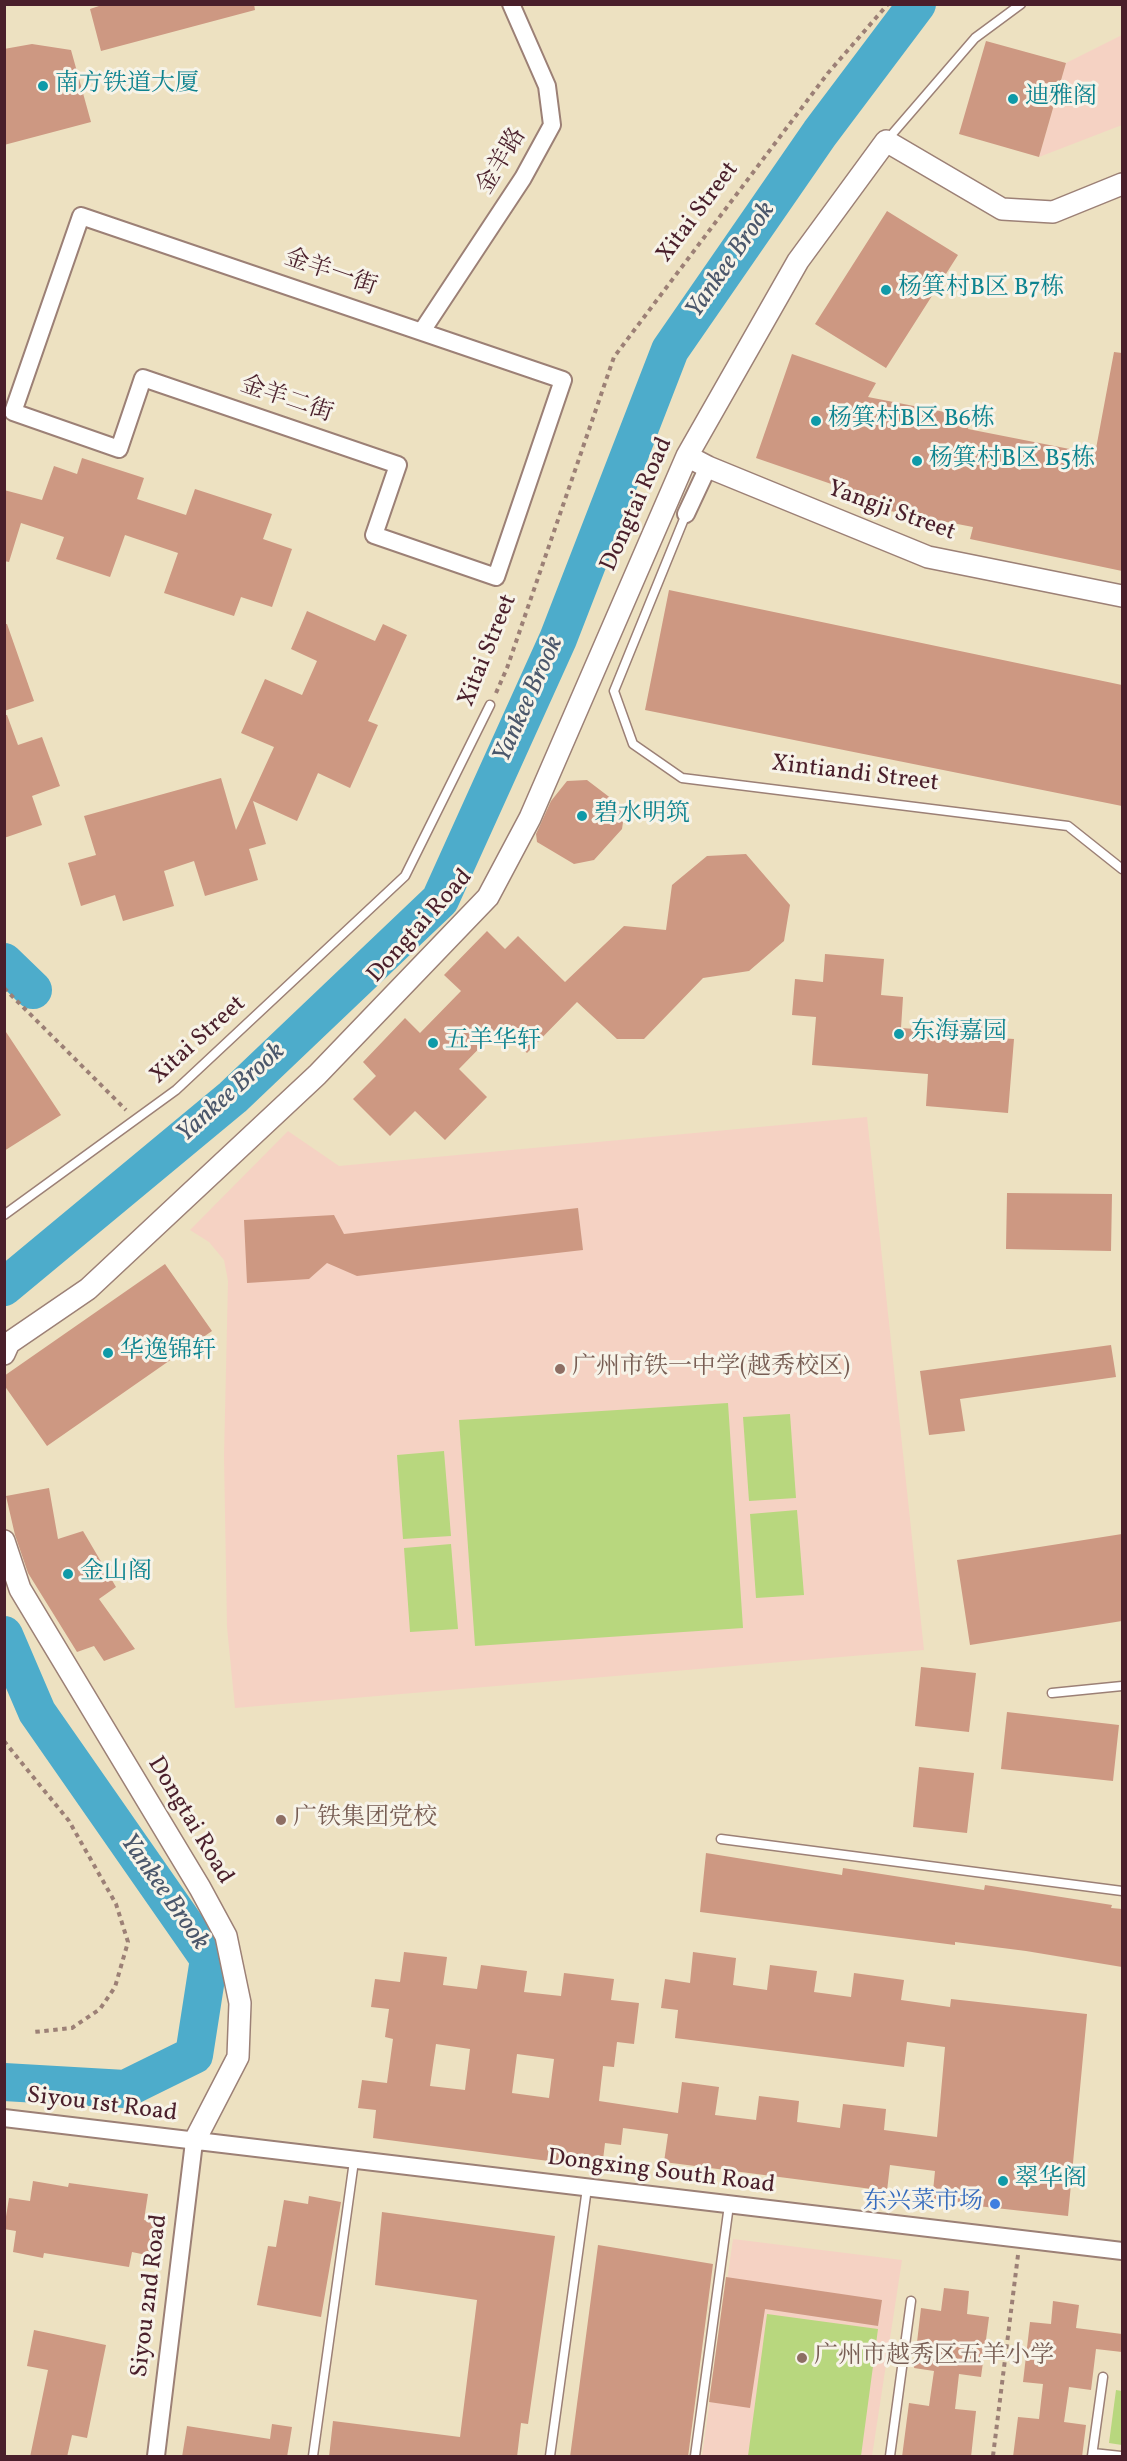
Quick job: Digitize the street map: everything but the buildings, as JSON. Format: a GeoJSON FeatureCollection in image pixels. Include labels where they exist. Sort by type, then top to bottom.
{"type":"FeatureCollection","features":[{"type":"Feature","properties":{"kind":"street","name":"金羊路"},"geometry":{"type":"LineString","coordinates":[[422,331],[523,178],[552,125],[547,86],[511,4]]}},
{"type":"Feature","properties":{"kind":"street"},"geometry":{"type":"LineString","coordinates":[[886,141],[1002,209],[1053,212],[1122,184]]}},
{"type":"Feature","properties":{"kind":"street","name":"Dongtai Road"},"geometry":{"type":"LineString","coordinates":[[4,1354],[9,1343],[88,1289],[308,1083],[488,897],[531,818],[687,456],[798,261],[886,141]]}},
{"type":"Feature","properties":{"kind":"street","name":"金羊一街"},"geometry":{"type":"LineString","coordinates":[[13,412],[81,216],[422,331],[563,380],[496,577]]}},
{"type":"Feature","properties":{"kind":"street","name":"金羊二街"},"geometry":{"type":"LineString","coordinates":[[13,412],[119,448],[143,378],[398,465],[374,535],[496,577]]}},
{"type":"Feature","properties":{"kind":"street","name":"Yangji Street"},"geometry":{"type":"LineString","coordinates":[[687,456],[708,467],[928,557],[1122,596]]}},
{"type":"Feature","properties":{"kind":"street"},"geometry":{"type":"LineString","coordinates":[[686,514],[708,467]]}},
{"type":"Feature","properties":{"kind":"street","name":"Dongtai Road"},"geometry":{"type":"LineString","coordinates":[[4,1541],[20,1589],[200,1888],[226,1936],[240,2003],[238,2057],[194,2142]]}},
{"type":"Feature","properties":{"kind":"street","name":"Siyou 1st Road"},"geometry":{"type":"LineString","coordinates":[[4,2118],[194,2142]]}},
{"type":"Feature","properties":{"kind":"street","name":"Dongxing South Road"},"geometry":{"type":"LineString","coordinates":[[194,2142],[1122,2251]]}},
{"type":"Feature","properties":{"kind":"street","name":"Siyou 2nd Road"},"geometry":{"type":"LineString","coordinates":[[156,2457],[194,2142]]}},
{"type":"Feature","properties":{"kind":"lane"},"geometry":{"type":"LineString","coordinates":[[886,141],[975,38],[1021,4]]}},
{"type":"Feature","properties":{"kind":"lane","name":"Xintiandi Street"},"geometry":{"type":"LineString","coordinates":[[686,514],[614,691],[633,744],[682,778],[1068,826],[1122,869]]}},
{"type":"Feature","properties":{"kind":"lane","name":"Xitai Street"},"geometry":{"type":"LineString","coordinates":[[4,1215],[137,1121],[176,1090],[405,876],[490,705]]}},
{"type":"Feature","properties":{"kind":"lane"},"geometry":{"type":"LineString","coordinates":[[1052,1693],[1122,1686]]}},
{"type":"Feature","properties":{"kind":"lane"},"geometry":{"type":"LineString","coordinates":[[721,1839],[1122,1891]]}},
{"type":"Feature","properties":{"kind":"lane"},"geometry":{"type":"LineString","coordinates":[[313,2457],[354,2161]]}},
{"type":"Feature","properties":{"kind":"lane"},"geometry":{"type":"LineString","coordinates":[[550,2457],[587,2188]]}},
{"type":"Feature","properties":{"kind":"lane"},"geometry":{"type":"LineString","coordinates":[[695,2457],[729,2205]]}},
{"type":"Feature","properties":{"kind":"lane"},"geometry":{"type":"LineString","coordinates":[[890,2457],[911,2301]]}},
{"type":"Feature","properties":{"kind":"lane"},"geometry":{"type":"LineString","coordinates":[[1103,2377],[1093,2455],[1121,2457]]}},
{"type":"Feature","properties":{"kind":"path","name":"Xitai Street"},"geometry":{"type":"LineString","coordinates":[[490,705],[507,668],[614,357],[828,73],[888,4]]}},
{"type":"Feature","properties":{"kind":"path"},"geometry":{"type":"LineString","coordinates":[[4,988],[137,1121]]}},
{"type":"Feature","properties":{"kind":"path"},"geometry":{"type":"LineString","coordinates":[[4,1741],[69,1821],[116,1904],[128,1942],[115,1987],[100,2009],[72,2028],[34,2032]]}},
{"type":"Feature","properties":{"kind":"path"},"geometry":{"type":"LineString","coordinates":[[993,2457],[1014,2277]]}},
{"type":"Feature","properties":{"kind":"shaded area"},"geometry":{"type":"Polygon","coordinates":[[[1122,35],[1122,125],[1039,157],[1066,63],[1122,35]]]}},
{"type":"Feature","properties":{"kind":"shaded area","name":"广州市铁一中学(越秀校区)"},"geometry":{"type":"Polygon","coordinates":[[[867,1117],[924,1650],[235,1708],[227,1627],[224,1456],[228,1281],[224,1260],[209,1242],[190,1230],[288,1131],[339,1166],[867,1117]]]}},
{"type":"Feature","properties":{"kind":"shaded area","name":"广州市越秀区五羊小学"},"geometry":{"type":"Polygon","coordinates":[[[733,2239],[902,2260],[872,2456],[702,2456],[733,2239]]]}},
{"type":"Feature","properties":{"kind":"green space"},"geometry":{"type":"Polygon","coordinates":[[[728,1403],[743,1628],[475,1646],[459,1420],[728,1403]]]}},
{"type":"Feature","properties":{"kind":"green space"},"geometry":{"type":"Polygon","coordinates":[[[790,1414],[796,1498],[749,1501],[743,1417],[790,1414]]]}},
{"type":"Feature","properties":{"kind":"green space"},"geometry":{"type":"Polygon","coordinates":[[[444,1451],[451,1536],[403,1539],[397,1455],[444,1451]]]}},
{"type":"Feature","properties":{"kind":"green space"},"geometry":{"type":"Polygon","coordinates":[[[797,1510],[804,1595],[756,1598],[750,1514],[797,1510]]]}},
{"type":"Feature","properties":{"kind":"green space"},"geometry":{"type":"Polygon","coordinates":[[[451,1544],[458,1629],[410,1632],[404,1548],[451,1544]]]}},
{"type":"Feature","properties":{"kind":"green space"},"geometry":{"type":"Polygon","coordinates":[[[767,2314],[878,2329],[861,2456],[748,2456],[767,2314]]]}},
{"type":"Feature","properties":{"kind":"green space"},"geometry":{"type":"Polygon","coordinates":[[[1116,2390],[1122,2391],[1122,2445],[1109,2443],[1116,2390]]]}},
{"type":"Feature","properties":{"kind":"waterway","name":"Yankee Brook"},"geometry":{"type":"LineString","coordinates":[[4,1287],[233,1097],[440,900],[558,639],[670,350],[820,133],[917,4]]}},
{"type":"Feature","properties":{"kind":"waterway"},"geometry":{"type":"LineString","coordinates":[[4,962],[33,990]]}},
{"type":"Feature","properties":{"kind":"waterway","name":"Yankee Brook"},"geometry":{"type":"LineString","coordinates":[[4,1635],[37,1712],[209,1959],[194,2055],[125,2089],[4,2082]]}},
{"type":"Feature","properties":{"kind":"place","name":"南方铁道大厦"},"geometry":{"type":"Point","coordinates":[43,86]}},
{"type":"Feature","properties":{"kind":"place","name":"迪雅阁"},"geometry":{"type":"Point","coordinates":[1013,99]}},
{"type":"Feature","properties":{"kind":"place","name":"杨箕村B区 B7栋"},"geometry":{"type":"Point","coordinates":[886,290]}},
{"type":"Feature","properties":{"kind":"place","name":"杨箕村B区 B6栋"},"geometry":{"type":"Point","coordinates":[816,421]}},
{"type":"Feature","properties":{"kind":"place","name":"杨箕村B区 B5栋"},"geometry":{"type":"Point","coordinates":[917,461]}},
{"type":"Feature","properties":{"kind":"place","name":"碧水明筑"},"geometry":{"type":"Point","coordinates":[582,816]}},
{"type":"Feature","properties":{"kind":"place","name":"东海嘉园"},"geometry":{"type":"Point","coordinates":[899,1034]}},
{"type":"Feature","properties":{"kind":"place","name":"五羊华轩"},"geometry":{"type":"Point","coordinates":[433,1043]}},
{"type":"Feature","properties":{"kind":"place","name":"华逸锦轩"},"geometry":{"type":"Point","coordinates":[108,1353]}},
{"type":"Feature","properties":{"kind":"place","name":"广州市铁一中学(越秀校区)"},"geometry":{"type":"Point","coordinates":[560,1369]}},
{"type":"Feature","properties":{"kind":"place","name":"金山阁"},"geometry":{"type":"Point","coordinates":[68,1574]}},
{"type":"Feature","properties":{"kind":"place","name":"广铁集团党校"},"geometry":{"type":"Point","coordinates":[281,1820]}},
{"type":"Feature","properties":{"kind":"place","name":"翠华阁"},"geometry":{"type":"Point","coordinates":[1003,2181]}},
{"type":"Feature","properties":{"kind":"place","name":"东兴菜市场"},"geometry":{"type":"Point","coordinates":[995,2204]}},
{"type":"Feature","properties":{"kind":"place","name":"广州市越秀区五羊小学"},"geometry":{"type":"Point","coordinates":[802,2358]}}]}
